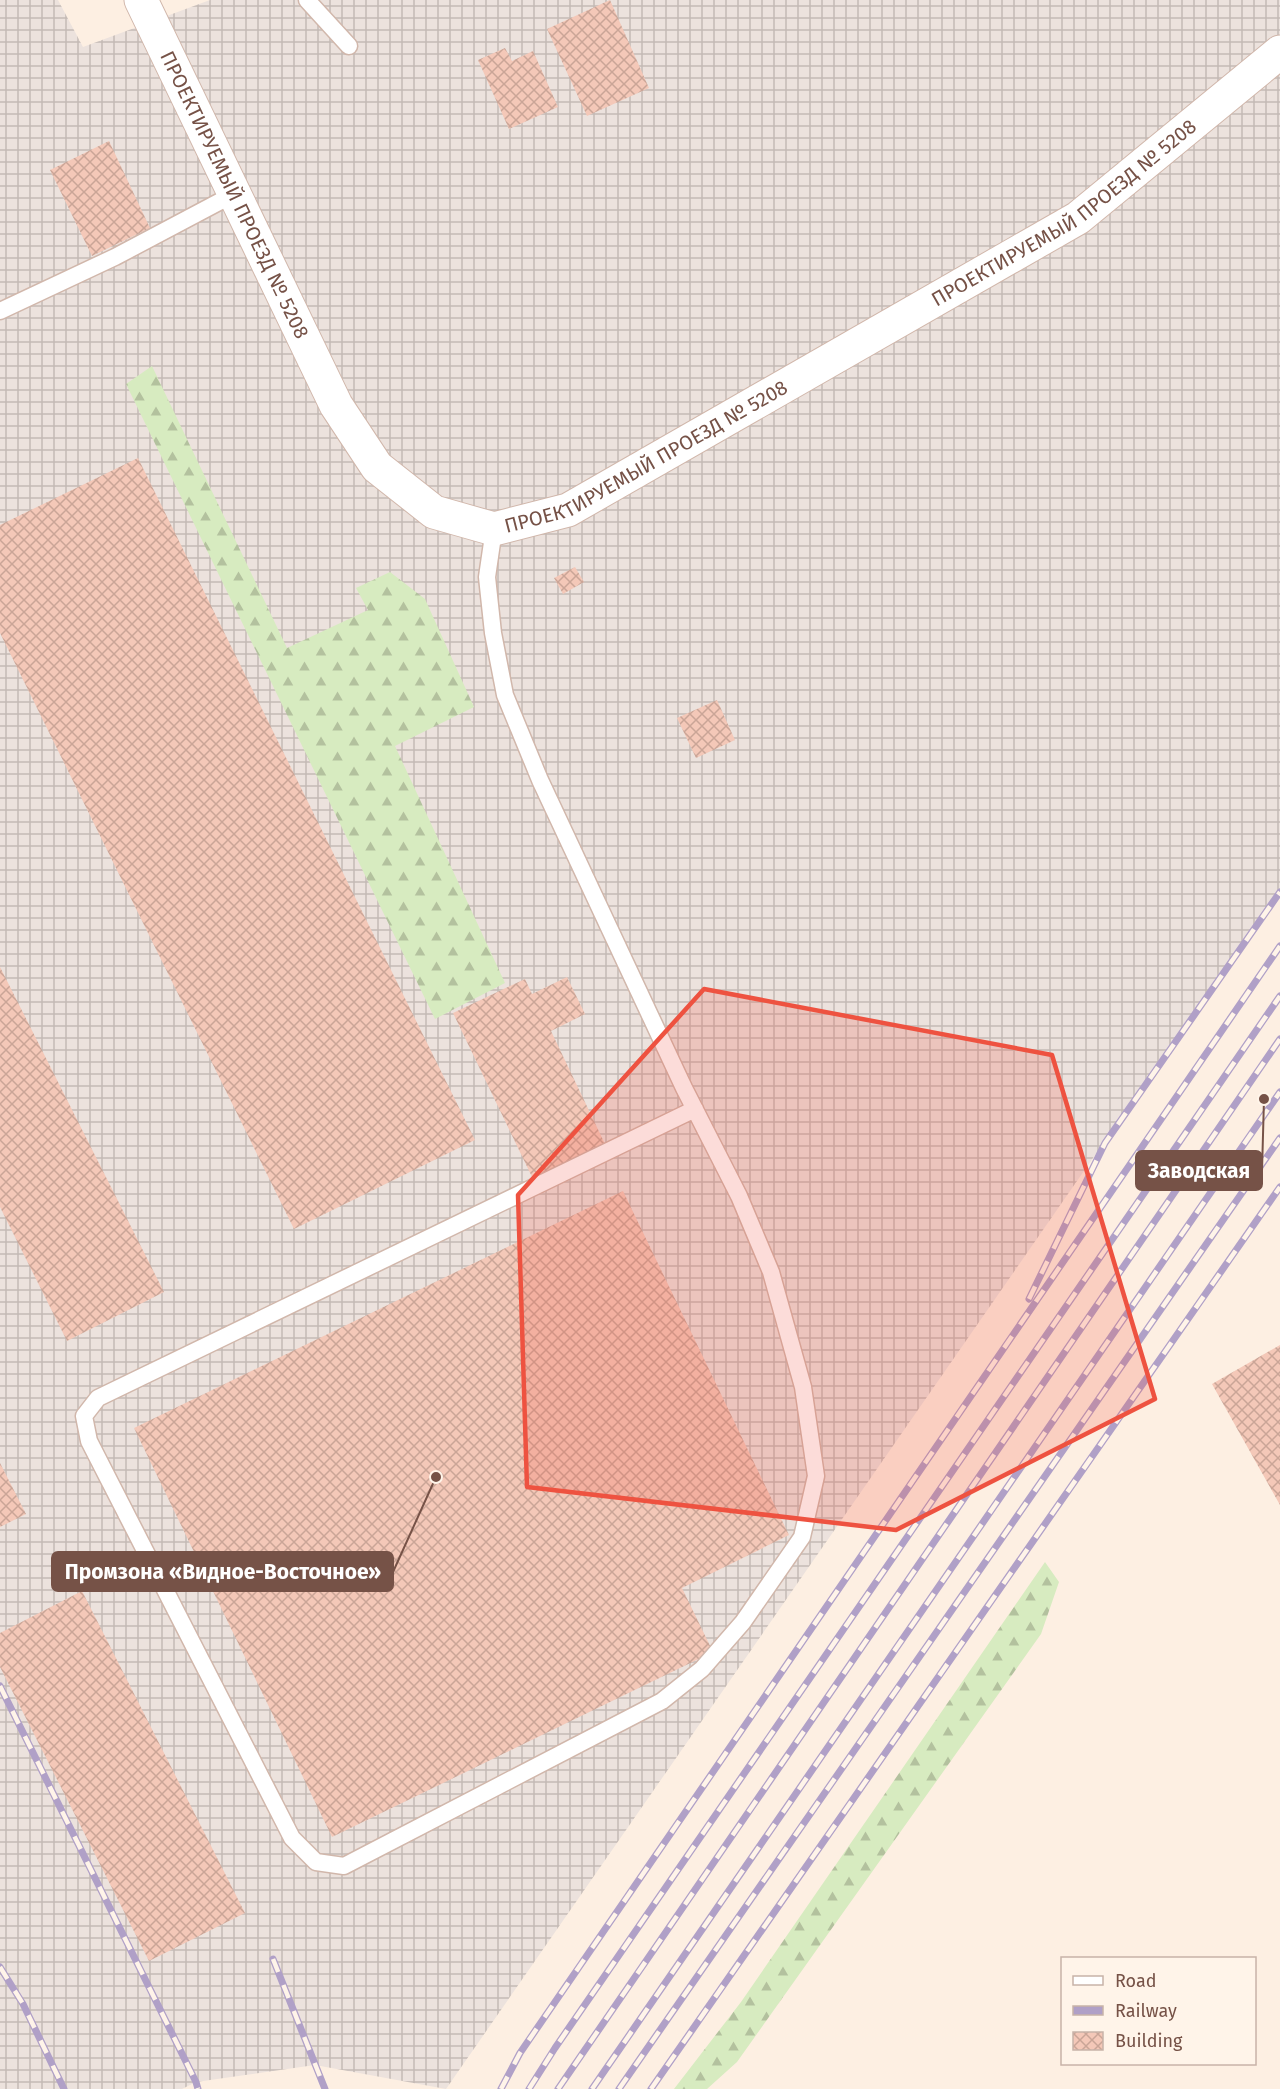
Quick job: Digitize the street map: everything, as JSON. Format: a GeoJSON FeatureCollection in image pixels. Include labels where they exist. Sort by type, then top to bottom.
{"type":"FeatureCollection","features":[{"type":"Feature","properties":{"kind":"street","name":"ПРОЕКТИРУЕМЫЙ ПРОЕЗД № 5208"},"geometry":{"type":"LineString","coordinates":[[141,0],[336,405],[377,467],[434,512],[494,529],[568,510],[1078,218],[1280,52]]}},
{"type":"Feature","properties":{"kind":"lane"},"geometry":{"type":"LineString","coordinates":[[307,0],[349,46]]}},
{"type":"Feature","properties":{"kind":"lane"},"geometry":{"type":"LineString","coordinates":[[0,311],[115,257],[234,194]]}},
{"type":"Feature","properties":{"kind":"lane"},"geometry":{"type":"LineString","coordinates":[[494,529],[487,577],[493,633],[505,695],[540,780],[695,1109],[739,1196],[771,1272],[803,1387],[816,1476],[802,1537],[743,1622],[702,1669],[662,1701],[344,1866],[316,1862],[292,1838],[89,1441],[84,1416],[98,1398],[695,1109]]}},
{"type":"Feature","properties":{"kind":"highlighted area"},"geometry":{"type":"Polygon","coordinates":[[[704,989],[1052,1055],[1155,1399],[896,1530],[527,1487],[518,1195],[704,989]]]}},
{"type":"Feature","properties":{"kind":"shaded area"},"geometry":{"type":"Polygon","coordinates":[[[0,0],[58,0],[83,47],[210,0],[1280,0],[1280,889],[446,2089],[315,2065],[196,2082],[182,2089],[0,2089],[0,0]]]}},
{"type":"Feature","properties":{"kind":"green space"},"geometry":{"type":"Polygon","coordinates":[[[152,366],[287,648],[368,610],[356,588],[390,572],[425,599],[474,707],[395,746],[505,983],[435,1019],[126,384],[152,366]]]}},
{"type":"Feature","properties":{"kind":"green space"},"geometry":{"type":"Polygon","coordinates":[[[1045,1562],[1059,1582],[1041,1634],[737,2062],[707,2089],[674,2089],[741,2002],[1045,1562]]]}},
{"type":"Feature","properties":{"kind":"building"},"geometry":{"type":"Polygon","coordinates":[[[610,0],[649,88],[587,116],[547,29],[610,0]]]}},
{"type":"Feature","properties":{"kind":"building"},"geometry":{"type":"Polygon","coordinates":[[[505,48],[512,61],[533,51],[558,107],[509,129],[478,60],[505,48]]]}},
{"type":"Feature","properties":{"kind":"building"},"geometry":{"type":"Polygon","coordinates":[[[109,141],[150,228],[92,256],[50,170],[109,141]]]}},
{"type":"Feature","properties":{"kind":"building"},"geometry":{"type":"Polygon","coordinates":[[[138,458],[475,1140],[294,1229],[0,633],[0,525],[138,458]]]}},
{"type":"Feature","properties":{"kind":"building"},"geometry":{"type":"Polygon","coordinates":[[[575,567],[584,582],[563,594],[554,578],[575,567]]]}},
{"type":"Feature","properties":{"kind":"building"},"geometry":{"type":"Polygon","coordinates":[[[717,700],[735,740],[696,758],[677,718],[717,700]]]}},
{"type":"Feature","properties":{"kind":"building"},"geometry":{"type":"Polygon","coordinates":[[[0,967],[164,1292],[67,1341],[0,1207],[0,967]]]}},
{"type":"Feature","properties":{"kind":"building"},"geometry":{"type":"Polygon","coordinates":[[[567,977],[585,1014],[551,1031],[605,1144],[533,1179],[453,1013],[525,979],[532,994],[567,977]]]}},
{"type":"Feature","properties":{"kind":"building"},"geometry":{"type":"Polygon","coordinates":[[[623,1191],[789,1535],[682,1588],[713,1652],[332,1837],[134,1428],[623,1191]]]}},
{"type":"Feature","properties":{"kind":"building"},"geometry":{"type":"Polygon","coordinates":[[[1280,1345],[1280,1505],[1212,1384],[1280,1345]]]}},
{"type":"Feature","properties":{"kind":"building"},"geometry":{"type":"Polygon","coordinates":[[[0,1463],[26,1514],[0,1527],[0,1463]]]}},
{"type":"Feature","properties":{"kind":"building"},"geometry":{"type":"Polygon","coordinates":[[[82,1591],[245,1913],[149,1961],[0,1667],[0,1633],[82,1591]]]}},
{"type":"Feature","properties":{"kind":"railway"},"geometry":{"type":"LineString","coordinates":[[1029,1299],[1105,1143],[1280,892]]}},
{"type":"Feature","properties":{"kind":"railway"},"geometry":{"type":"LineString","coordinates":[[501,2089],[520,2053],[1280,946]]}},
{"type":"Feature","properties":{"kind":"railway"},"geometry":{"type":"LineString","coordinates":[[529,2089],[1280,996]]}},
{"type":"Feature","properties":{"kind":"railway"},"geometry":{"type":"LineString","coordinates":[[558,2089],[1280,1039]]}},
{"type":"Feature","properties":{"kind":"railway"},"geometry":{"type":"LineString","coordinates":[[592,2089],[1280,1092]]}},
{"type":"Feature","properties":{"kind":"railway"},"geometry":{"type":"LineString","coordinates":[[619,2089],[1280,1138]]}},
{"type":"Feature","properties":{"kind":"railway"},"geometry":{"type":"LineString","coordinates":[[651,2089],[1280,1187]]}},
{"type":"Feature","properties":{"kind":"railway"},"geometry":{"type":"LineString","coordinates":[[0,1686],[198,2089]]}},
{"type":"Feature","properties":{"kind":"railway"},"geometry":{"type":"LineString","coordinates":[[273,1959],[325,2089]]}},
{"type":"Feature","properties":{"kind":"railway"},"geometry":{"type":"LineString","coordinates":[[0,1967],[23,2004],[64,2089]]}},
{"type":"Feature","properties":{"kind":"place","name":"Заводская"},"geometry":{"type":"Point","coordinates":[1264,1099]}},
{"type":"Feature","properties":{"kind":"place","name":"Промзона «Видное-Восточное»"},"geometry":{"type":"Point","coordinates":[436,1477]}}]}
